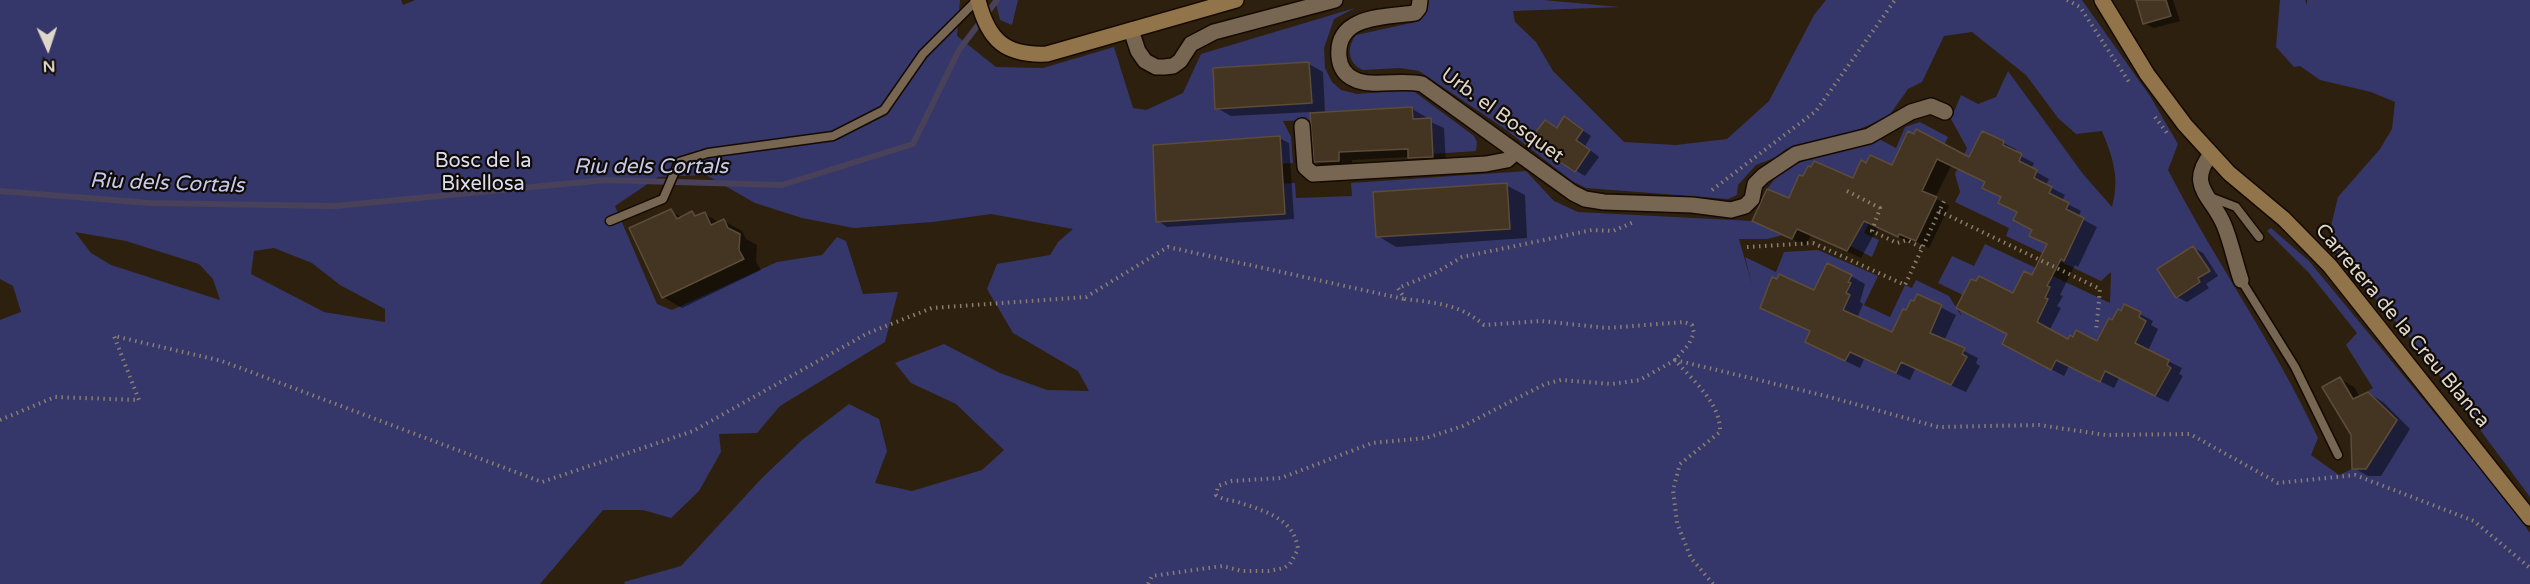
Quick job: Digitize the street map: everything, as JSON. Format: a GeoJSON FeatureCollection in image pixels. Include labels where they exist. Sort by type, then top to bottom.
{"type":"FeatureCollection","features":[{"type":"Feature","properties":{"kind":"main road"},"geometry":{"type":"LineString","coordinates":[[977,0],[987,27],[995,40],[1005,47],[1028,55],[1047,54],[1236,0]]}},
{"type":"Feature","properties":{"kind":"main road","name":"Carretera de la Creu Blanca"},"geometry":{"type":"LineString","coordinates":[[2102,0],[2159,90],[2211,154],[2229,173],[2284,219],[2331,266],[2530,518]]}},
{"type":"Feature","properties":{"kind":"street"},"geometry":{"type":"LineString","coordinates":[[1131,30],[1138,51],[1145,61],[1156,67],[1173,66],[1180,61],[1191,44],[1214,32],[1335,0]]}},
{"type":"Feature","properties":{"kind":"street","name":"Urb. el Bosquet"},"geometry":{"type":"LineString","coordinates":[[1420,0],[1419,8],[1415,13],[1364,21],[1348,28],[1341,37],[1339,49],[1344,72],[1359,81],[1410,81],[1422,84],[1573,193],[1585,199],[1692,206]]}},
{"type":"Feature","properties":{"kind":"street"},"geometry":{"type":"LineString","coordinates":[[1692,206],[1731,210],[1745,206],[1752,199],[1755,184],[1796,154],[1869,136],[1911,112],[1930,106],[1945,112]]}},
{"type":"Feature","properties":{"kind":"street"},"geometry":{"type":"LineString","coordinates":[[1302,126],[1305,168],[1313,174],[1486,164],[1506,160],[1516,152]]}},
{"type":"Feature","properties":{"kind":"street"},"geometry":{"type":"LineString","coordinates":[[2211,154],[2201,167],[2200,187],[2224,224],[2241,279]]}},
{"type":"Feature","properties":{"kind":"lane"},"geometry":{"type":"LineString","coordinates":[[610,221],[663,199],[679,162],[708,153],[833,136],[884,110],[923,54],[977,0]]}},
{"type":"Feature","properties":{"kind":"lane"},"geometry":{"type":"LineString","coordinates":[[2206,196],[2236,207],[2259,237]]}},
{"type":"Feature","properties":{"kind":"lane"},"geometry":{"type":"LineString","coordinates":[[2241,279],[2295,367],[2338,455]]}},
{"type":"Feature","properties":{"kind":"path"},"geometry":{"type":"LineString","coordinates":[[1692,206],[1816,111],[1895,0]]}},
{"type":"Feature","properties":{"kind":"path"},"geometry":{"type":"LineString","coordinates":[[1847,191],[1881,208],[1872,231],[1897,243],[1907,240],[1922,248]]}},
{"type":"Feature","properties":{"kind":"path"},"geometry":{"type":"LineString","coordinates":[[1747,247],[1813,243],[1905,285],[1944,201]]}},
{"type":"Feature","properties":{"kind":"path"},"geometry":{"type":"LineString","coordinates":[[1939,210],[2100,289],[2096,332]]}},
{"type":"Feature","properties":{"kind":"path"},"geometry":{"type":"LineString","coordinates":[[1405,299],[1398,288],[1437,272],[1462,257],[1592,230],[1613,231],[1643,219]]}},
{"type":"Feature","properties":{"kind":"path"},"geometry":{"type":"LineString","coordinates":[[0,420],[55,398],[139,400],[114,336],[222,361],[542,482],[693,431],[868,333],[932,308],[1086,297],[1168,247],[1405,299],[1446,303],[1469,314],[1484,325],[1550,321],[1607,328],[1684,322],[1692,325],[1694,333],[1689,344],[1675,360],[1640,380],[1612,384],[1561,381],[1545,384],[1462,426],[1426,438],[1372,443],[1281,478],[1232,481],[1218,486],[1216,495],[1222,499],[1237,502],[1288,524],[1294,531],[1298,549],[1290,564],[1284,568],[1269,571],[1242,571],[1222,566],[1174,572],[1152,576],[1148,584]]}},
{"type":"Feature","properties":{"kind":"path"},"geometry":{"type":"LineString","coordinates":[[1675,360],[1826,396],[1938,427],[2039,425],[2106,435],[2190,434],[2278,483],[2355,475],[2474,521],[2530,568]]}},
{"type":"Feature","properties":{"kind":"path"},"geometry":{"type":"LineString","coordinates":[[1675,360],[1716,408],[1720,422],[1720,432],[1680,464],[1673,490],[1677,523],[1691,558],[1713,584]]}},
{"type":"Feature","properties":{"kind":"green space","name":"Bosc de la Bixellosa"},"geometry":{"type":"Polygon","coordinates":[[[0,0],[401,0],[403,5],[415,0],[960,0],[957,36],[996,67],[1043,68],[1114,47],[1133,108],[1146,110],[1183,93],[1201,54],[1355,8],[1334,19],[1324,48],[1325,68],[1332,82],[1341,90],[1357,94],[1412,90],[1474,136],[1477,142],[1476,151],[1432,154],[1430,118],[1413,119],[1412,107],[1329,112],[1330,125],[1311,126],[1311,120],[1283,121],[1291,137],[1293,163],[1171,172],[1155,190],[1295,183],[1296,198],[1352,196],[1351,183],[1526,171],[1554,201],[1578,212],[1752,221],[1783,235],[1767,239],[1739,239],[1752,285],[1745,257],[1776,272],[1784,252],[1818,250],[1878,276],[1864,305],[1890,317],[1905,285],[1912,288],[1916,280],[1949,296],[1962,317],[1959,309],[1965,296],[1938,283],[1952,256],[1974,266],[1985,244],[2110,303],[2111,272],[2101,281],[2006,236],[2009,228],[1955,202],[1960,192],[1955,174],[1967,148],[1951,119],[1961,95],[1978,104],[1996,97],[2008,71],[2083,174],[2112,207],[2115,187],[2112,159],[2102,131],[2076,134],[2058,118],[2026,75],[1972,32],[1944,36],[1922,82],[1908,89],[1888,117],[1843,136],[1786,149],[1777,157],[1756,165],[1738,185],[1737,195],[1728,199],[1586,188],[1572,181],[1505,129],[1419,71],[1400,68],[1363,70],[1354,64],[1350,55],[1351,45],[1356,35],[1420,21],[1427,6],[1427,0],[1543,0],[1620,7],[1513,11],[1515,22],[1536,42],[1553,71],[1624,142],[1676,145],[1727,139],[1769,101],[1814,15],[1826,0],[2082,0],[2150,96],[2178,144],[2168,170],[2301,404],[2318,438],[2311,455],[2339,475],[2352,469],[2366,469],[2374,458],[2375,439],[2382,443],[2397,420],[2368,391],[2373,388],[2346,345],[2357,333],[2309,273],[2267,231],[2271,228],[2309,261],[2511,506],[2530,533],[2530,584],[625,584],[624,582],[681,566],[762,478],[802,440],[849,404],[879,419],[887,451],[875,483],[912,491],[982,470],[1004,450],[956,404],[911,383],[895,363],[944,344],[1000,373],[1047,390],[1089,391],[1078,371],[1013,333],[987,289],[997,264],[1050,255],[1058,242],[1073,229],[991,214],[933,222],[854,228],[802,218],[755,203],[706,175],[658,177],[615,206],[657,304],[672,310],[777,262],[822,255],[837,237],[846,241],[863,294],[898,292],[885,342],[780,406],[757,433],[719,434],[721,452],[699,491],[671,518],[643,510],[603,510],[540,584],[0,584],[0,320],[21,312],[13,286],[0,279],[0,0]],[[75,232],[91,253],[111,265],[220,300],[213,279],[199,264],[126,241],[75,232]],[[274,248],[254,251],[251,274],[324,312],[385,322],[385,309],[340,285],[312,263],[274,248]]]}},
{"type":"Feature","properties":{"kind":"green space"},"geometry":{"type":"Polygon","coordinates":[[[995,0],[1018,0],[1012,25],[1000,20],[995,0]]]}},
{"type":"Feature","properties":{"kind":"green space"},"geometry":{"type":"Polygon","coordinates":[[[2280,0],[2305,0],[2307,5],[2307,0],[2530,0],[2530,497],[2423,353],[2337,255],[2330,230],[2338,197],[2380,149],[2392,129],[2395,102],[2371,92],[2320,80],[2300,66],[2294,67],[2276,47],[2280,0]]]}},
{"type":"Feature","properties":{"kind":"green space"},"geometry":{"type":"Polygon","coordinates":[[[1920,122],[1948,137],[1944,145],[1916,129],[1914,134],[1908,131],[1902,143],[1905,145],[1898,168],[1870,155],[1866,163],[1862,161],[1873,214],[1864,233],[1879,240],[1872,257],[1850,246],[1863,223],[1831,168],[1814,161],[1811,167],[1808,166],[1803,176],[1799,175],[1791,203],[1783,196],[1767,189],[1780,172],[1819,153],[1852,149],[1877,138],[1896,148],[1905,127],[1920,122]]]}},
{"type":"Feature","properties":{"kind":"building"},"geometry":{"type":"Polygon","coordinates":[[[2136,0],[2166,0],[2171,16],[2143,24],[2136,0]]]}},
{"type":"Feature","properties":{"kind":"building"},"geometry":{"type":"Polygon","coordinates":[[[1309,62],[1312,103],[1215,109],[1213,68],[1309,62]]]}},
{"type":"Feature","properties":{"kind":"building"},"geometry":{"type":"Polygon","coordinates":[[[1412,107],[1413,119],[1431,118],[1433,157],[1408,158],[1408,149],[1339,152],[1339,161],[1314,162],[1310,113],[1412,107]]]}},
{"type":"Feature","properties":{"kind":"building"},"geometry":{"type":"Polygon","coordinates":[[[1564,116],[1583,130],[1576,140],[1590,150],[1575,172],[1529,141],[1545,120],[1557,128],[1564,116]]]}},
{"type":"Feature","properties":{"kind":"building"},"geometry":{"type":"Polygon","coordinates":[[[1916,129],[1969,157],[1982,131],[2004,141],[2003,145],[2022,154],[2019,161],[2037,170],[2034,178],[2052,187],[2049,193],[2069,203],[2066,209],[2084,218],[2064,261],[2061,259],[2047,286],[2050,287],[2045,298],[2048,299],[2037,322],[2068,339],[2070,335],[2073,337],[2076,330],[2097,341],[2109,318],[2112,320],[2124,304],[2141,312],[2139,317],[2146,321],[2135,343],[2169,360],[2167,365],[2171,368],[2155,396],[2105,371],[2100,382],[2056,360],[2051,370],[2002,344],[2007,334],[1956,308],[1971,279],[1976,281],[1979,276],[2013,293],[2024,271],[2032,275],[2047,244],[2029,236],[2032,230],[2013,220],[2017,212],[1998,203],[2001,197],[1982,188],[1985,182],[1937,159],[1922,191],[1937,197],[1916,241],[1899,234],[1898,237],[1864,221],[1847,251],[1797,229],[1792,239],[1752,221],[1767,189],[1789,198],[1799,175],[1803,176],[1808,166],[1811,167],[1814,161],[1853,178],[1861,160],[1866,163],[1870,155],[1892,165],[1908,131],[1914,134],[1916,129]]]}},
{"type":"Feature","properties":{"kind":"building"},"geometry":{"type":"Polygon","coordinates":[[[1280,136],[1285,214],[1156,222],[1153,145],[1280,136]]]}},
{"type":"Feature","properties":{"kind":"building"},"geometry":{"type":"Polygon","coordinates":[[[1507,183],[1510,229],[1376,237],[1373,192],[1507,183]]]}},
{"type":"Feature","properties":{"kind":"building"},"geometry":{"type":"Polygon","coordinates":[[[671,209],[677,219],[692,211],[695,216],[705,212],[711,225],[724,219],[728,228],[740,234],[739,250],[744,259],[662,298],[629,228],[671,209]]]}},
{"type":"Feature","properties":{"kind":"building"},"geometry":{"type":"Polygon","coordinates":[[[2193,246],[2210,271],[2198,278],[2200,282],[2176,298],[2157,269],[2193,246]]]}},
{"type":"Feature","properties":{"kind":"building"},"geometry":{"type":"Polygon","coordinates":[[[1827,263],[1852,275],[1846,293],[1850,295],[1843,310],[1892,332],[1903,309],[1906,310],[1917,294],[1942,305],[1930,333],[1965,348],[1962,354],[1967,357],[1951,385],[1901,362],[1896,373],[1850,352],[1845,361],[1805,342],[1810,331],[1760,308],[1772,277],[1777,279],[1779,274],[1814,290],[1827,263]]]}},
{"type":"Feature","properties":{"kind":"building"},"geometry":{"type":"Polygon","coordinates":[[[2340,377],[2353,399],[2368,392],[2397,420],[2366,469],[2352,469],[2351,435],[2322,387],[2340,377]]]}},
{"type":"Feature","properties":{"kind":"waterway","name":"Riu dels Cortals"},"geometry":{"type":"LineString","coordinates":[[0,191],[150,203],[335,206],[605,180],[782,185],[913,144],[959,50],[997,0]]}}]}
